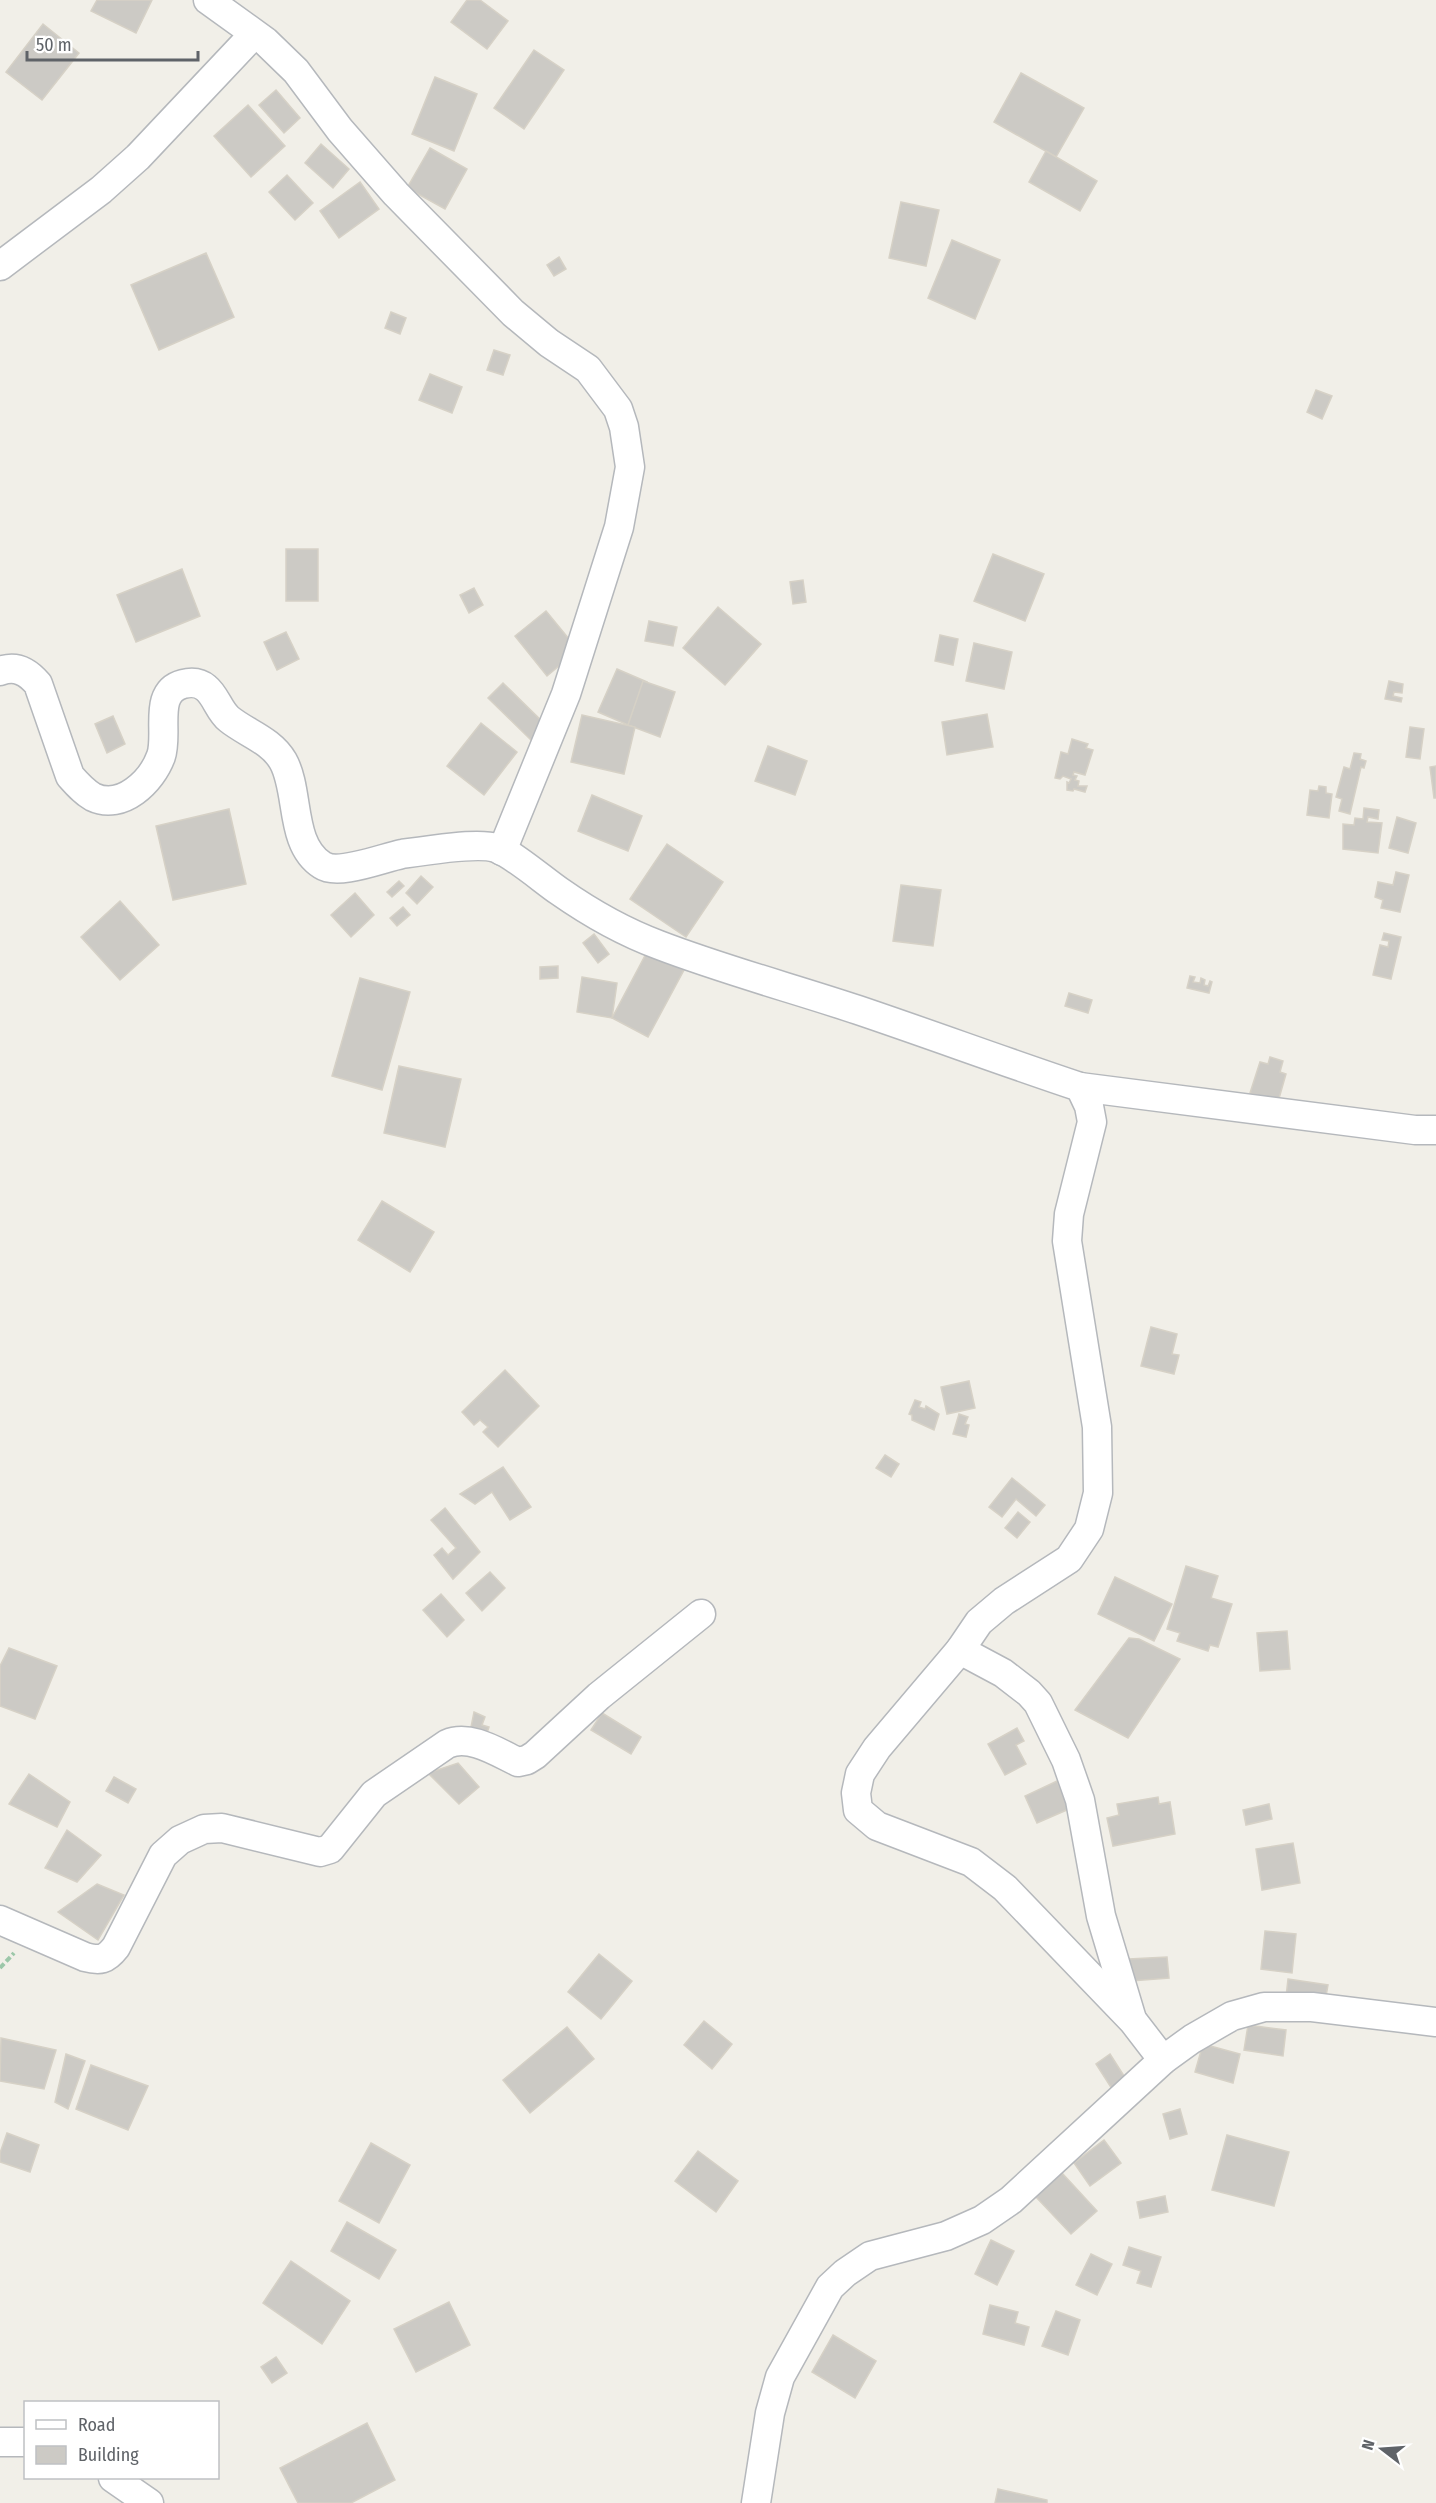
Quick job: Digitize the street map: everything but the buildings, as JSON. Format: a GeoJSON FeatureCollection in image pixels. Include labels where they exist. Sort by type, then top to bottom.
{"type":"FeatureCollection","features":[{"type":"Feature","properties":{"kind":"street"},"geometry":{"type":"LineString","coordinates":[[208,0],[265,41],[296,70],[340,130],[376,172],[459,260],[513,313],[549,343],[588,369],[618,409],[624,427],[630,467],[619,527],[566,694],[502,851]]}},
{"type":"Feature","properties":{"kind":"street"},"geometry":{"type":"LineString","coordinates":[[0,266],[101,190],[131,163],[168,127],[254,34]]}},
{"type":"Feature","properties":{"kind":"street"},"geometry":{"type":"LineString","coordinates":[[0,671],[22,670],[30,674],[38,684],[70,776],[95,798],[113,801],[127,796],[143,785],[154,771],[162,753],[165,696],[173,687],[190,682],[200,684],[208,690],[226,717],[250,731],[276,751],[285,763],[302,839],[312,858],[325,868],[338,868],[401,854],[494,847],[594,914],[657,944],[1080,1087],[1403,1129],[1436,1130]]}},
{"type":"Feature","properties":{"kind":"street"},"geometry":{"type":"LineString","coordinates":[[1080,1087],[1089,1106],[1092,1122],[1069,1214],[1067,1241],[1095,1405],[1098,1452],[1096,1503],[1089,1529],[1069,1559],[1004,1601],[979,1622],[960,1650],[899,1719],[860,1774],[856,1793],[858,1810],[876,1826],[971,1862],[1005,1888],[1133,2021],[1163,2060]]}},
{"type":"Feature","properties":{"kind":"street"},"geometry":{"type":"LineString","coordinates":[[0,1920],[85,1957],[97,1960],[108,1958],[116,1947],[163,1855],[180,1840],[204,1828],[222,1827],[320,1852],[330,1849],[374,1794],[447,1744],[456,1740],[468,1740],[518,1762],[535,1755],[599,1696],[701,1614]]}},
{"type":"Feature","properties":{"kind":"street"},"geometry":{"type":"LineString","coordinates":[[960,1650],[1003,1673],[1029,1692],[1038,1703],[1066,1760],[1080,1800],[1101,1916],[1133,2021]]}},
{"type":"Feature","properties":{"kind":"street"},"geometry":{"type":"LineString","coordinates":[[756,2503],[770,2413],[780,2377],[830,2287],[870,2256],[946,2236],[982,2220],[1011,2200],[1163,2060],[1192,2039],[1232,2016],[1264,2007],[1312,2007],[1436,2022]]}},
{"type":"Feature","properties":{"kind":"street"},"geometry":{"type":"LineString","coordinates":[[0,2442],[24,2442]]}},
{"type":"Feature","properties":{"kind":"street"},"geometry":{"type":"LineString","coordinates":[[114,2479],[149,2503]]}}]}
